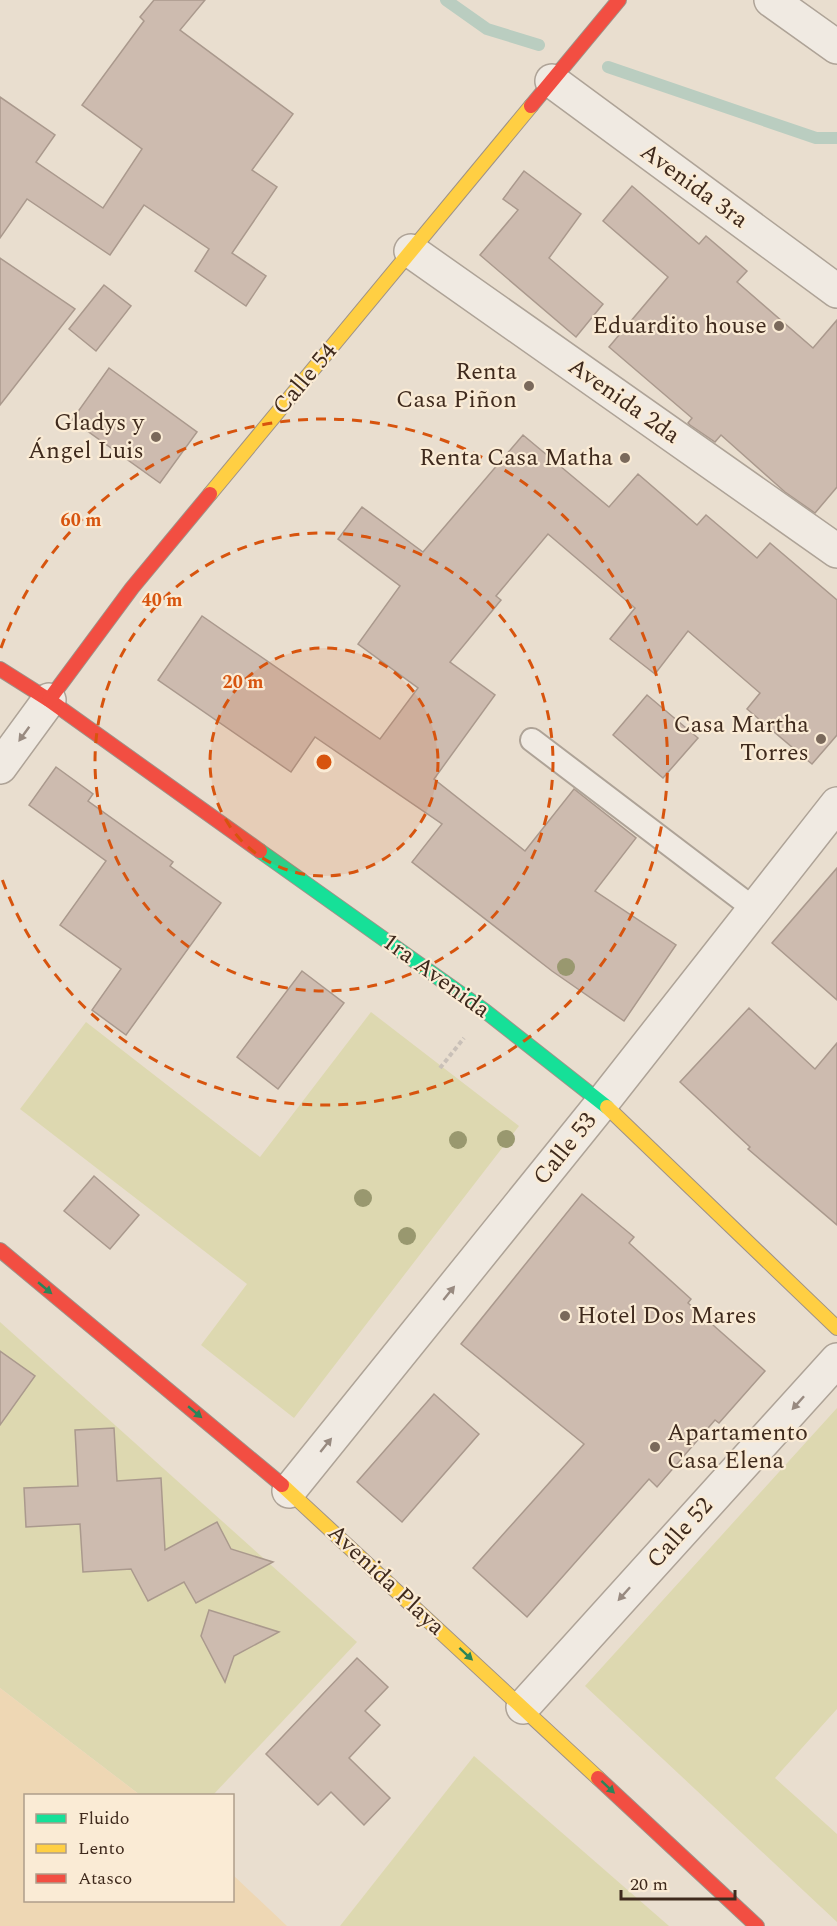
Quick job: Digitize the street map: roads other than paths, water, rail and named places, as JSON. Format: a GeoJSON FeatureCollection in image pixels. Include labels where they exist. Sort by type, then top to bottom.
{"type":"FeatureCollection","features":[{"type":"Feature","properties":{"kind":"street","name":"Calle 54"},"geometry":{"type":"LineString","coordinates":[[0,766],[132,588],[619,0]]}},
{"type":"Feature","properties":{"kind":"street"},"geometry":{"type":"LineString","coordinates":[[771,0],[837,47]]}},
{"type":"Feature","properties":{"kind":"street","name":"Avenida 3ra"},"geometry":{"type":"LineString","coordinates":[[552,81],[837,291]]}},
{"type":"Feature","properties":{"kind":"street","name":"Avenida 2da"},"geometry":{"type":"LineString","coordinates":[[411,251],[837,551]]}},
{"type":"Feature","properties":{"kind":"street","name":"1ra Avenida"},"geometry":{"type":"LineString","coordinates":[[0,669],[49,700],[485,1011],[602,1104],[837,1328]]}},
{"type":"Feature","properties":{"kind":"street","name":"Calle 53"},"geometry":{"type":"LineString","coordinates":[[290,1491],[602,1104],[753,908],[837,804]]}},
{"type":"Feature","properties":{"kind":"street","name":"Avenida Playa"},"geometry":{"type":"LineString","coordinates":[[0,1250],[290,1491],[758,1926]]}},
{"type":"Feature","properties":{"kind":"street","name":"Calle 52"},"geometry":{"type":"LineString","coordinates":[[523,1707],[837,1360]]}},
{"type":"Feature","properties":{"kind":"lane"},"geometry":{"type":"LineString","coordinates":[[532,740],[753,908]]}},
{"type":"Feature","properties":{"kind":"waterway"},"geometry":{"type":"LineString","coordinates":[[446,0],[487,29],[539,45]]}},
{"type":"Feature","properties":{"kind":"waterway"},"geometry":{"type":"LineString","coordinates":[[608,67],[816,138],[837,138]]}},
{"type":"Feature","properties":{"kind":"place","name":"Eduardito house"},"geometry":{"type":"Point","coordinates":[779,326]}},
{"type":"Feature","properties":{"kind":"place","name":"Renta Casa Piñon"},"geometry":{"type":"Point","coordinates":[529,386]}},
{"type":"Feature","properties":{"kind":"place","name":"Gladys y Ángel Luis"},"geometry":{"type":"Point","coordinates":[156,437]}},
{"type":"Feature","properties":{"kind":"place","name":"Renta Casa Matha"},"geometry":{"type":"Point","coordinates":[625,458]}},
{"type":"Feature","properties":{"kind":"place","name":"Casa Martha Torres"},"geometry":{"type":"Point","coordinates":[821,739]}},
{"type":"Feature","properties":{"kind":"place","name":"Hotel Dos Mares"},"geometry":{"type":"Point","coordinates":[565,1316]}},
{"type":"Feature","properties":{"kind":"place","name":"Apartamento Casa Elena"},"geometry":{"type":"Point","coordinates":[655,1447]}}]}
